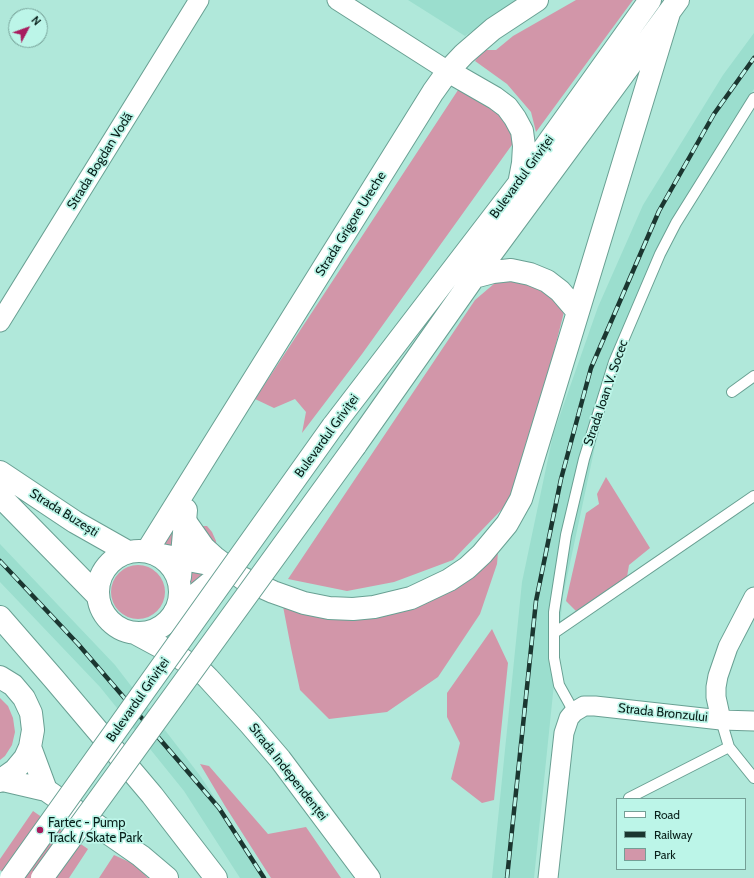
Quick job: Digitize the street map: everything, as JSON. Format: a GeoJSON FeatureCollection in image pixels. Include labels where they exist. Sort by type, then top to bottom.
{"type":"FeatureCollection","features":[{"type":"Feature","properties":{"kind":"main road","name":"Strada Grigore Ureche"},"geometry":{"type":"LineString","coordinates":[[144,552],[187,489],[428,99],[448,71],[464,54],[493,29],[537,0]]}},
{"type":"Feature","properties":{"kind":"main road","name":"Bulevardul Griviței"},"geometry":{"type":"LineString","coordinates":[[12,878],[334,426],[520,182],[650,0]]}},
{"type":"Feature","properties":{"kind":"main road"},"geometry":{"type":"LineString","coordinates":[[186,521],[204,548],[242,578],[263,588],[304,603],[329,608],[353,609],[374,607],[411,598],[449,580],[466,568],[494,541],[507,524],[521,499],[673,6]]}},
{"type":"Feature","properties":{"kind":"main road","name":"Bulevardul Griviței"},"geometry":{"type":"LineString","coordinates":[[42,878],[355,446],[474,277],[673,6]]}},
{"type":"Feature","properties":{"kind":"main road"},"geometry":{"type":"LineString","coordinates":[[448,71],[495,98],[507,107],[515,118],[522,131],[524,146],[520,182]]}},
{"type":"Feature","properties":{"kind":"main road"},"geometry":{"type":"LineString","coordinates":[[474,277],[493,272],[511,270],[530,274],[547,280],[560,291],[578,312]]}},
{"type":"Feature","properties":{"kind":"main road","name":"Strada Buzești"},"geometry":{"type":"LineString","coordinates":[[0,472],[75,522],[144,552]]}},
{"type":"Feature","properties":{"kind":"main road","name":"Strada Grigore Ureche"},"geometry":{"type":"LineString","coordinates":[[179,583],[186,521],[187,489]]}},
{"type":"Feature","properties":{"kind":"main road","name":"Strada Buzești"},"geometry":{"type":"LineString","coordinates":[[0,496],[98,596]]}},
{"type":"Feature","properties":{"kind":"main road"},"geometry":{"type":"LineString","coordinates":[[144,552],[228,568],[172,616],[165,624],[153,630],[135,633],[120,628],[113,624],[102,611],[98,596],[99,580],[107,565],[113,559],[144,552]]}},
{"type":"Feature","properties":{"kind":"main road"},"geometry":{"type":"LineString","coordinates":[[144,552],[171,566],[176,574],[179,583],[180,595],[172,616]]}},
{"type":"Feature","properties":{"kind":"main road","name":"Strada Independenței"},"geometry":{"type":"LineString","coordinates":[[172,616],[184,646],[202,672],[250,724],[311,800],[369,878]]}},
{"type":"Feature","properties":{"kind":"main road"},"geometry":{"type":"LineString","coordinates":[[0,617],[152,795],[216,878]]}},
{"type":"Feature","properties":{"kind":"main road","name":"Strada Independenței"},"geometry":{"type":"LineString","coordinates":[[135,633],[174,654],[202,672]]}},
{"type":"Feature","properties":{"kind":"main road"},"geometry":{"type":"LineString","coordinates":[[0,661],[6,681],[24,698],[31,713],[33,730],[30,747],[25,758],[15,770],[1,780]]}},
{"type":"Feature","properties":{"kind":"main road"},"geometry":{"type":"LineString","coordinates":[[30,747],[46,790]]}},
{"type":"Feature","properties":{"kind":"main road"},"geometry":{"type":"LineString","coordinates":[[1,780],[46,790],[141,856],[167,878]]}},
{"type":"Feature","properties":{"kind":"street","name":"Strada Bogdan Vodă"},"geometry":{"type":"LineString","coordinates":[[0,322],[199,0]]}},
{"type":"Feature","properties":{"kind":"street"},"geometry":{"type":"LineString","coordinates":[[337,0],[448,71]]}},
{"type":"Feature","properties":{"kind":"street"},"geometry":{"type":"LineString","coordinates":[[722,720],[716,697],[718,676],[728,647],[754,597]]}},
{"type":"Feature","properties":{"kind":"street"},"geometry":{"type":"LineString","coordinates":[[728,647],[754,628]]}},
{"type":"Feature","properties":{"kind":"street","name":"Strada Bronzului"},"geometry":{"type":"LineString","coordinates":[[574,712],[584,706],[595,706],[722,720],[754,721]]}},
{"type":"Feature","properties":{"kind":"street"},"geometry":{"type":"LineString","coordinates":[[548,878],[564,733],[569,718],[574,712]]}},
{"type":"Feature","properties":{"kind":"lane","name":"Strada Ioan V. Socec"},"geometry":{"type":"LineString","coordinates":[[574,712],[559,685],[554,658],[554,612],[566,535],[584,459],[614,362],[660,254],[676,224],[754,98]]}},
{"type":"Feature","properties":{"kind":"lane"},"geometry":{"type":"LineString","coordinates":[[732,392],[754,376]]}},
{"type":"Feature","properties":{"kind":"lane"},"geometry":{"type":"LineString","coordinates":[[554,633],[754,496]]}},
{"type":"Feature","properties":{"kind":"lane"},"geometry":{"type":"LineString","coordinates":[[722,720],[729,747],[754,778]]}},
{"type":"Feature","properties":{"kind":"lane"},"geometry":{"type":"LineString","coordinates":[[629,798],[729,747]]}},
{"type":"Feature","properties":{"kind":"shaded area"},"geometry":{"type":"Polygon","coordinates":[[[408,0],[520,0],[465,36],[408,0]]]}},
{"type":"Feature","properties":{"kind":"shaded area"},"geometry":{"type":"Polygon","coordinates":[[[754,33],[754,89],[733,120],[671,223],[613,362],[563,596],[534,878],[492,878],[522,582],[553,435],[598,307],[643,205],[723,75],[754,33]]]}},
{"type":"Feature","properties":{"kind":"shaded area"},"geometry":{"type":"Polygon","coordinates":[[[0,544],[115,665],[201,777],[267,878],[240,878],[184,791],[100,687],[0,582],[0,544]]]}},
{"type":"Feature","properties":{"kind":"green space"},"geometry":{"type":"Polygon","coordinates":[[[576,0],[633,0],[536,132],[531,112],[507,84],[475,61],[483,50],[496,50],[513,36],[576,0]]]}},
{"type":"Feature","properties":{"kind":"green space"},"geometry":{"type":"Polygon","coordinates":[[[460,87],[509,120],[514,142],[362,354],[302,433],[306,412],[295,399],[274,408],[255,399],[460,87]]]}},
{"type":"Feature","properties":{"kind":"green space"},"geometry":{"type":"Polygon","coordinates":[[[502,277],[525,279],[558,298],[564,312],[550,367],[509,502],[453,560],[394,582],[347,591],[288,579],[475,300],[502,277]]]}},
{"type":"Feature","properties":{"kind":"green space"},"geometry":{"type":"Polygon","coordinates":[[[606,477],[650,548],[629,565],[627,577],[576,611],[566,601],[586,513],[599,504],[597,494],[606,477]]]}},
{"type":"Feature","properties":{"kind":"green space"},"geometry":{"type":"Polygon","coordinates":[[[177,506],[173,546],[161,545],[177,506]]]}},
{"type":"Feature","properties":{"kind":"green space"},"geometry":{"type":"Polygon","coordinates":[[[199,526],[207,526],[212,532],[216,541],[217,550],[199,526]]]}},
{"type":"Feature","properties":{"kind":"green space"},"geometry":{"type":"Polygon","coordinates":[[[498,552],[497,564],[480,614],[438,677],[387,712],[329,719],[300,690],[282,601],[430,598],[498,552]]]}},
{"type":"Feature","properties":{"kind":"green space"},"geometry":{"type":"Polygon","coordinates":[[[138,565],[148,567],[157,573],[163,582],[165,592],[163,602],[157,611],[148,617],[138,619],[128,617],[119,611],[113,602],[111,592],[113,582],[119,573],[128,567],[138,565]]]}},
{"type":"Feature","properties":{"kind":"green space"},"geometry":{"type":"Polygon","coordinates":[[[186,568],[209,570],[198,580],[182,590],[186,568]]]}},
{"type":"Feature","properties":{"kind":"green space"},"geometry":{"type":"Polygon","coordinates":[[[492,629],[508,663],[494,800],[482,803],[451,779],[460,743],[447,717],[447,693],[492,629]]]}},
{"type":"Feature","properties":{"kind":"green space"},"geometry":{"type":"Polygon","coordinates":[[[0,698],[8,706],[13,718],[15,732],[12,745],[5,756],[0,760],[0,698]]]}},
{"type":"Feature","properties":{"kind":"green space"},"geometry":{"type":"Polygon","coordinates":[[[200,764],[209,766],[268,834],[306,827],[341,878],[271,878],[200,764]]]}},
{"type":"Feature","properties":{"kind":"green space","name":"Fartec - Pump Track / Skate Park"},"geometry":{"type":"Polygon","coordinates":[[[33,811],[88,849],[69,878],[11,878],[0,870],[0,859],[33,811]]]}},
{"type":"Feature","properties":{"kind":"green space"},"geometry":{"type":"Polygon","coordinates":[[[114,855],[136,865],[148,878],[99,878],[114,855]]]}},
{"type":"Feature","properties":{"kind":"railway"},"geometry":{"type":"LineString","coordinates":[[507,878],[536,601],[561,479],[591,368],[659,211],[714,114],[754,58]]}},
{"type":"Feature","properties":{"kind":"railway"},"geometry":{"type":"LineString","coordinates":[[0,561],[78,644],[219,808],[264,878]]}},
{"type":"Feature","properties":{"kind":"place","name":"Fartec - Pump Track / Skate Park"},"geometry":{"type":"Point","coordinates":[40,830]}}]}
